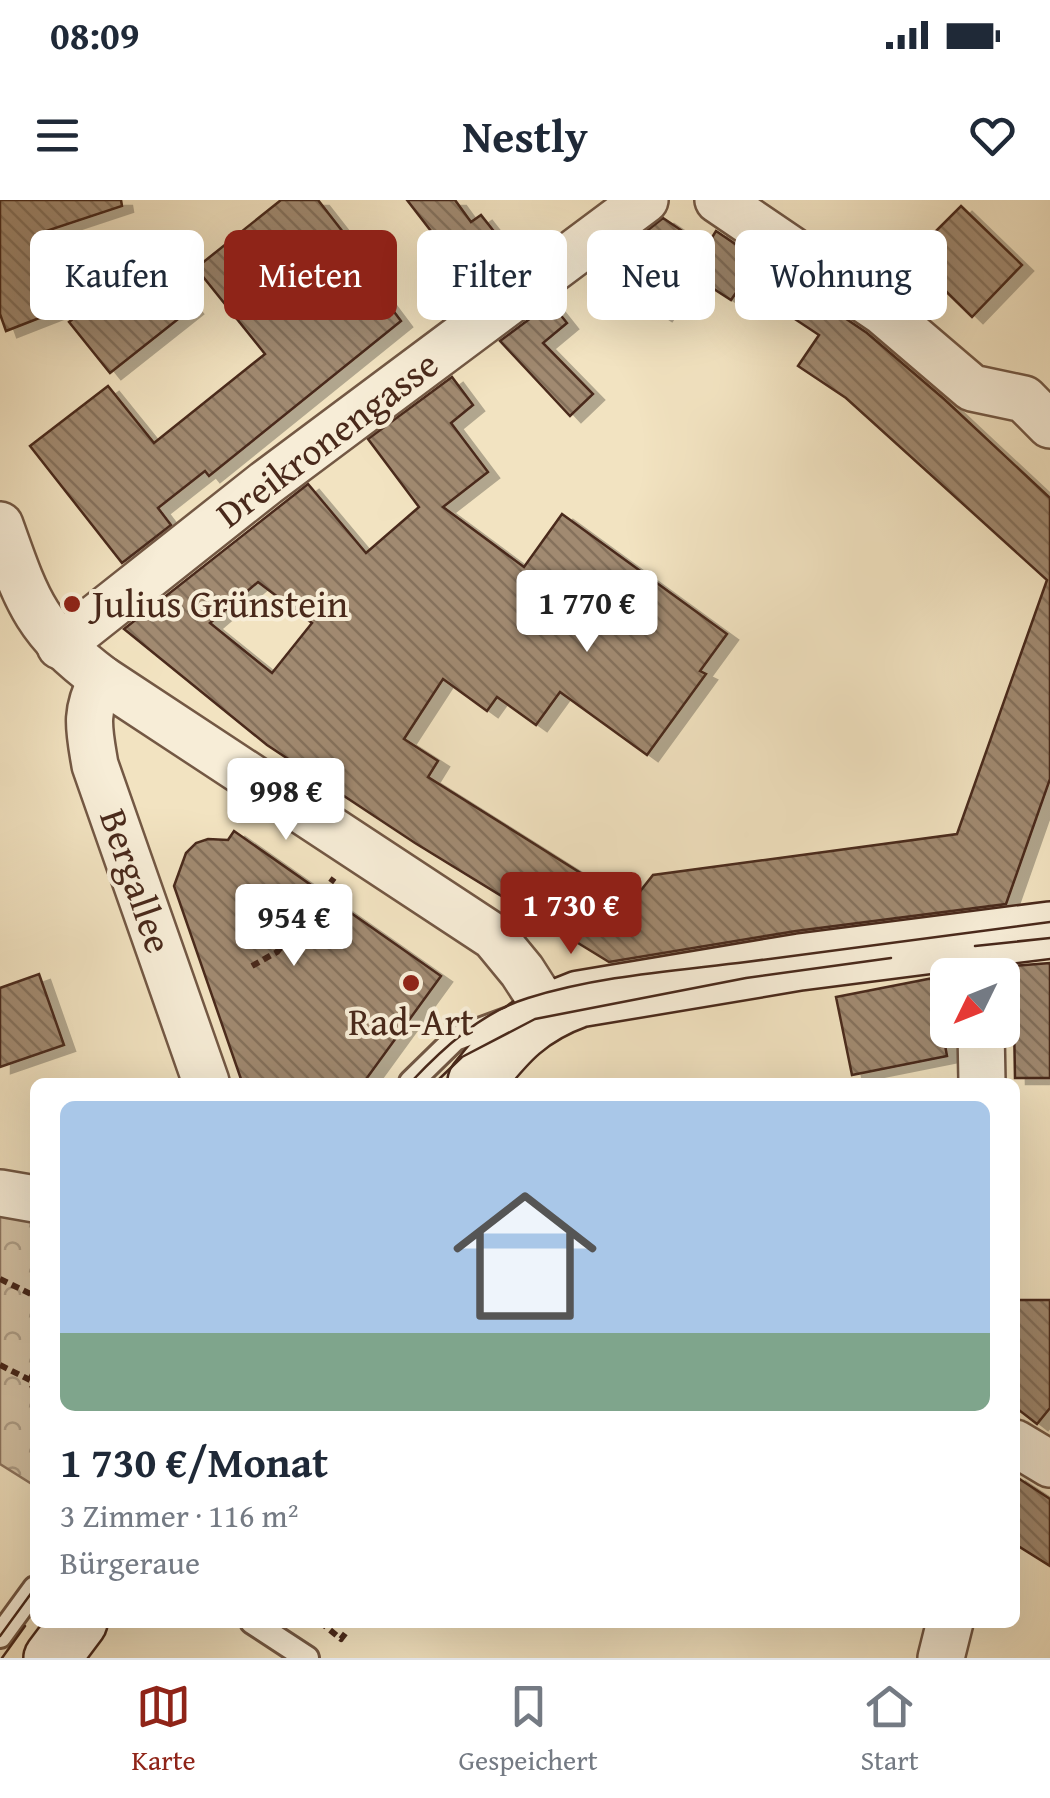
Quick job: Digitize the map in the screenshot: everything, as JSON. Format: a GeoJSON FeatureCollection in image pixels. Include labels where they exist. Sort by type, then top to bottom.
{"type":"FeatureCollection","features":[{"type":"Feature","properties":{"kind":"street","name":"Dreikronengasse"},"geometry":{"type":"LineString","coordinates":[[60,646],[266,484],[645,200]]}},
{"type":"Feature","properties":{"kind":"street"},"geometry":{"type":"LineString","coordinates":[[718,200],[884,312],[972,388],[1024,399],[1050,424]]}},
{"type":"Feature","properties":{"kind":"street"},"geometry":{"type":"LineString","coordinates":[[0,525],[12,599],[39,620],[60,646],[102,679],[494,937],[547,1010]]}},
{"type":"Feature","properties":{"kind":"street","name":"Bergallee"},"geometry":{"type":"LineString","coordinates":[[102,679],[91,699],[87,719],[95,765],[205,1078]]}},
{"type":"Feature","properties":{"kind":"street"},"geometry":{"type":"LineString","coordinates":[[479,1078],[500,1052],[547,1010],[579,999],[620,990],[980,956],[1050,930]]}},
{"type":"Feature","properties":{"kind":"street"},"geometry":{"type":"LineString","coordinates":[[981,1048],[982,1078]]}},
{"type":"Feature","properties":{"kind":"street"},"geometry":{"type":"LineString","coordinates":[[0,1193],[30,1198]]}},
{"type":"Feature","properties":{"kind":"street"},"geometry":{"type":"LineString","coordinates":[[1020,1446],[1050,1464]]}},
{"type":"Feature","properties":{"kind":"street"},"geometry":{"type":"LineString","coordinates":[[52,1658],[74,1628]]}},
{"type":"Feature","properties":{"kind":"street"},"geometry":{"type":"LineString","coordinates":[[941,1658],[948,1628]]}},
{"type":"Feature","properties":{"kind":"lane"},"geometry":{"type":"LineString","coordinates":[[415,1078],[455,1039],[499,1020],[547,1010]]}},
{"type":"Feature","properties":{"kind":"lane"},"geometry":{"type":"LineString","coordinates":[[0,1636],[30,1595]]}},
{"type":"Feature","properties":{"kind":"lane"},"geometry":{"type":"LineString","coordinates":[[261,1628],[307,1658]]}},
{"type":"Feature","properties":{"kind":"path"},"geometry":{"type":"LineString","coordinates":[[252,966],[277,952],[291,936]]}},
{"type":"Feature","properties":{"kind":"path"},"geometry":{"type":"LineString","coordinates":[[0,1278],[30,1293]]}},
{"type":"Feature","properties":{"kind":"path"},"geometry":{"type":"LineString","coordinates":[[0,1365],[30,1380]]}},
{"type":"Feature","properties":{"kind":"path"},"geometry":{"type":"LineString","coordinates":[[328,1628],[341,1638],[348,1630]]}},
{"type":"Feature","properties":{"kind":"green space"},"geometry":{"type":"Polygon","coordinates":[[[0,1211],[30,1216],[30,1483],[0,1464],[0,1211]]]}},
{"type":"Feature","properties":{"kind":"building"},"geometry":{"type":"Polygon","coordinates":[[[0,200],[121,200],[122,206],[49,230],[30,230],[30,320],[34,320],[6,331],[0,314],[0,200]]]}},
{"type":"Feature","properties":{"kind":"building"},"geometry":{"type":"Polygon","coordinates":[[[281,200],[318,200],[341,230],[244,230],[281,200]]]}},
{"type":"Feature","properties":{"kind":"building"},"geometry":{"type":"Polygon","coordinates":[[[407,200],[455,200],[471,222],[481,215],[493,230],[430,230],[407,200]]]}},
{"type":"Feature","properties":{"kind":"building"},"geometry":{"type":"Polygon","coordinates":[[[961,206],[1022,265],[972,317],[947,292],[947,230],[937,230],[961,206]]]}},
{"type":"Feature","properties":{"kind":"building"},"geometry":{"type":"Polygon","coordinates":[[[663,218],[681,230],[648,230],[663,218]]]}},
{"type":"Feature","properties":{"kind":"building"},"geometry":{"type":"Polygon","coordinates":[[[716,231],[735,244],[735,294],[731,300],[715,290],[716,231]]]}},
{"type":"Feature","properties":{"kind":"building"},"geometry":{"type":"Polygon","coordinates":[[[224,246],[224,303],[204,278],[204,262],[224,246]]]}},
{"type":"Feature","properties":{"kind":"building"},"geometry":{"type":"Polygon","coordinates":[[[397,316],[401,321],[209,476],[205,471],[158,508],[171,525],[122,563],[30,446],[108,386],[154,443],[265,354],[238,320],[397,320],[397,316]]]}},
{"type":"Feature","properties":{"kind":"building"},"geometry":{"type":"Polygon","coordinates":[[[72,320],[177,320],[110,373],[69,322],[72,320]]]}},
{"type":"Feature","properties":{"kind":"building"},"geometry":{"type":"Polygon","coordinates":[[[528,320],[565,320],[567,323],[543,343],[593,394],[570,416],[500,341],[528,320]]]}},
{"type":"Feature","properties":{"kind":"building"},"geometry":{"type":"Polygon","coordinates":[[[796,320],[848,320],[867,333],[1050,498],[1050,779],[1006,904],[796,931],[609,962],[415,843],[267,745],[124,629],[308,484],[366,553],[419,507],[368,439],[452,377],[473,405],[451,423],[488,472],[443,507],[524,567],[562,514],[727,634],[700,671],[706,674],[647,755],[560,692],[536,725],[497,697],[487,711],[443,679],[404,739],[438,761],[428,777],[630,904],[653,875],[957,834],[1047,580],[846,398],[798,366],[819,335],[796,320]],[[258,582],[210,623],[272,673],[312,623],[258,582]]]}},
{"type":"Feature","properties":{"kind":"building"},"geometry":{"type":"Polygon","coordinates":[[[234,831],[441,976],[367,1078],[241,1078],[174,886],[186,853],[196,843],[228,840],[234,831]]]}},
{"type":"Feature","properties":{"kind":"building"},"geometry":{"type":"Polygon","coordinates":[[[1050,963],[1050,1078],[1015,1078],[1014,1048],[1020,1048],[1020,965],[1050,963]]]}},
{"type":"Feature","properties":{"kind":"building"},"geometry":{"type":"Polygon","coordinates":[[[39,974],[64,1045],[0,1067],[0,988],[39,974]]]}},
{"type":"Feature","properties":{"kind":"building"},"geometry":{"type":"Polygon","coordinates":[[[930,979],[930,1048],[946,1048],[947,1056],[852,1075],[836,997],[930,979]]]}},
{"type":"Feature","properties":{"kind":"building"},"geometry":{"type":"Polygon","coordinates":[[[1020,1300],[1050,1300],[1050,1408],[1037,1424],[1020,1411],[1020,1300]]]}},
{"type":"Feature","properties":{"kind":"building"},"geometry":{"type":"Polygon","coordinates":[[[1020,1479],[1050,1499],[1050,1566],[1020,1547],[1020,1479]]]}},
{"type":"Feature","properties":{"kind":"tram line"},"geometry":{"type":"LineString","coordinates":[[415,1078],[450,1044],[495,1012],[528,998],[581,984],[1050,922]]}},
{"type":"Feature","properties":{"kind":"tram line"},"geometry":{"type":"LineString","coordinates":[[975,946],[1050,938]]}},
{"type":"Feature","properties":{"kind":"tram line"},"geometry":{"type":"LineString","coordinates":[[440,1078],[462,1057],[535,1019],[746,978],[891,958]]}},
{"type":"Feature","properties":{"kind":"tram line"},"geometry":{"type":"LineString","coordinates":[[0,1636],[30,1595]]}},
{"type":"Feature","properties":{"kind":"tram line"},"geometry":{"type":"LineString","coordinates":[[2,1658],[25,1626]]}},
{"type":"Feature","properties":{"kind":"place","name":"Julius Grünstein"},"geometry":{"type":"Point","coordinates":[72,604]}},
{"type":"Feature","properties":{"kind":"place","name":"Rad-Art"},"geometry":{"type":"Point","coordinates":[411,983]}}]}
